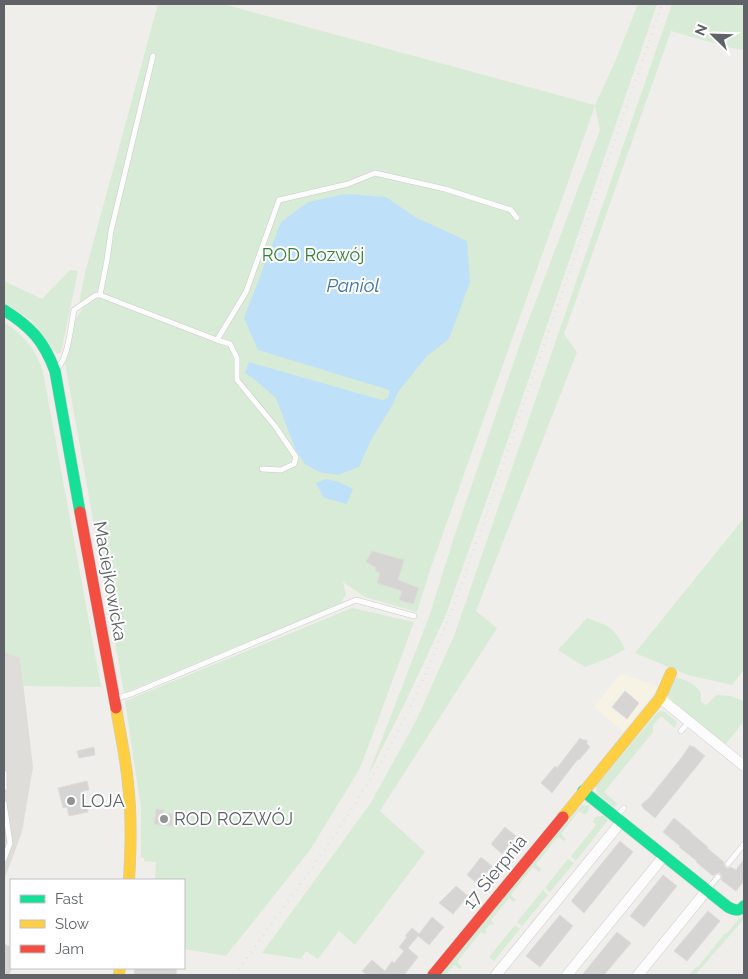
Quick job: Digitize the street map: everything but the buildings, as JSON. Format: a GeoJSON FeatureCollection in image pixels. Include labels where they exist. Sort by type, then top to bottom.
{"type":"FeatureCollection","features":[{"type":"Feature","properties":{"kind":"street","name":"Maciejkowicka"},"geometry":{"type":"LineString","coordinates":[[4,310],[29,326],[36,334],[48,351],[55,371],[126,765],[131,809],[132,847],[129,879]]}},
{"type":"Feature","properties":{"kind":"street","name":"17 Sierpnia"},"geometry":{"type":"LineString","coordinates":[[433,975],[660,698],[671,673]]}},
{"type":"Feature","properties":{"kind":"street"},"geometry":{"type":"LineString","coordinates":[[660,698],[744,766]]}},
{"type":"Feature","properties":{"kind":"street"},"geometry":{"type":"LineString","coordinates":[[583,791],[732,909],[742,910],[744,906]]}},
{"type":"Feature","properties":{"kind":"street"},"geometry":{"type":"LineString","coordinates":[[496,975],[619,820]]}},
{"type":"Feature","properties":{"kind":"street"},"geometry":{"type":"LineString","coordinates":[[567,975],[664,856]]}},
{"type":"Feature","properties":{"kind":"street"},"geometry":{"type":"LineString","coordinates":[[638,975],[707,890]]}},
{"type":"Feature","properties":{"kind":"lane"},"geometry":{"type":"LineString","coordinates":[[100,295],[108,260],[110,231],[154,56]]}},
{"type":"Feature","properties":{"kind":"lane"},"geometry":{"type":"LineString","coordinates":[[217,340],[246,292],[279,200],[348,184],[375,173],[445,189],[511,210],[517,218]]}},
{"type":"Feature","properties":{"kind":"lane"},"geometry":{"type":"LineString","coordinates":[[55,371],[60,366],[64,357],[74,310],[96,295],[230,344],[237,358],[238,380],[275,426],[296,457],[294,464],[281,470],[262,469]]}},
{"type":"Feature","properties":{"kind":"lane"},"geometry":{"type":"LineString","coordinates":[[114,699],[140,690],[356,600],[414,616]]}},
{"type":"Feature","properties":{"kind":"lane"},"geometry":{"type":"LineString","coordinates":[[681,731],[689,722]]}},
{"type":"Feature","properties":{"kind":"lane"},"geometry":{"type":"LineString","coordinates":[[4,773],[4,788]]}},
{"type":"Feature","properties":{"kind":"lane"},"geometry":{"type":"LineString","coordinates":[[4,803],[10,843],[4,859]]}},
{"type":"Feature","properties":{"kind":"lane"},"geometry":{"type":"LineString","coordinates":[[619,820],[624,808]]}},
{"type":"Feature","properties":{"kind":"lane"},"geometry":{"type":"LineString","coordinates":[[728,864],[744,844]]}},
{"type":"Feature","properties":{"kind":"lane"},"geometry":{"type":"LineString","coordinates":[[707,890],[718,877]]}},
{"type":"Feature","properties":{"kind":"shaded area"},"geometry":{"type":"Polygon","coordinates":[[[4,652],[20,657],[33,767],[22,832],[4,880],[4,652]]]}},
{"type":"Feature","properties":{"kind":"shaded area"},"geometry":{"type":"Polygon","coordinates":[[[621,673],[659,687],[623,731],[594,707],[621,673]]]}},
{"type":"Feature","properties":{"kind":"green space","name":"ROD Rozwój"},"geometry":{"type":"Polygon","coordinates":[[[158,4],[223,4],[595,105],[615,62],[638,4],[657,4],[503,454],[445,617],[367,778],[430,614],[454,537],[523,335],[600,130],[595,106],[431,567],[417,612],[365,597],[343,582],[346,594],[341,603],[124,693],[65,363],[74,321],[83,308],[80,298],[85,273],[158,4]]]}},
{"type":"Feature","properties":{"kind":"green space"},"geometry":{"type":"Polygon","coordinates":[[[672,4],[744,4],[744,50],[671,31],[564,334],[577,352],[476,611],[497,628],[380,811],[425,852],[355,945],[339,931],[318,959],[306,951],[301,959],[262,953],[370,804],[416,721],[454,636],[672,4]]]}},
{"type":"Feature","properties":{"kind":"green space"},"geometry":{"type":"Polygon","coordinates":[[[70,270],[78,271],[61,353],[57,354],[32,321],[4,303],[4,281],[42,299],[70,270]]]}},
{"type":"Feature","properties":{"kind":"green space"},"geometry":{"type":"Polygon","coordinates":[[[4,322],[17,332],[33,350],[43,372],[101,687],[23,686],[20,657],[4,652],[4,322]]]}},
{"type":"Feature","properties":{"kind":"green space"},"geometry":{"type":"Polygon","coordinates":[[[744,518],[744,670],[732,685],[688,675],[635,653],[744,518]]]}},
{"type":"Feature","properties":{"kind":"green space","name":"ROD Rozwój"},"geometry":{"type":"Polygon","coordinates":[[[352,608],[414,622],[359,770],[310,850],[226,956],[185,949],[185,879],[155,879],[156,862],[144,861],[144,858],[141,857],[141,808],[125,701],[352,608]]]}},
{"type":"Feature","properties":{"kind":"green space"},"geometry":{"type":"Polygon","coordinates":[[[587,618],[610,628],[618,636],[625,649],[611,657],[585,667],[558,650],[587,618]]]}},
{"type":"Feature","properties":{"kind":"green space"},"geometry":{"type":"Polygon","coordinates":[[[675,678],[686,681],[696,687],[701,693],[701,702],[706,705],[717,695],[730,696],[744,701],[744,721],[725,745],[672,701],[668,695],[675,678]]]}},
{"type":"Feature","properties":{"kind":"green space"},"geometry":{"type":"Polygon","coordinates":[[[660,711],[665,712],[677,722],[675,728],[661,716],[653,725],[653,732],[604,792],[618,804],[614,807],[597,793],[596,786],[657,713],[660,711]]]}},
{"type":"Feature","properties":{"kind":"green space"},"geometry":{"type":"Polygon","coordinates":[[[582,805],[590,806],[588,811],[585,815],[579,811],[561,834],[566,839],[564,841],[558,837],[536,864],[541,869],[539,872],[533,867],[511,895],[516,900],[514,902],[509,898],[491,920],[494,924],[490,924],[485,930],[487,932],[485,934],[481,932],[457,962],[462,967],[460,969],[454,965],[446,975],[439,975],[582,805]]]}},
{"type":"Feature","properties":{"kind":"green space"},"geometry":{"type":"Polygon","coordinates":[[[600,816],[608,820],[576,861],[571,856],[596,825],[593,821],[596,817],[600,816]]]}},
{"type":"Feature","properties":{"kind":"green space"},"geometry":{"type":"Polygon","coordinates":[[[568,859],[574,863],[550,892],[545,888],[568,859]]]}},
{"type":"Feature","properties":{"kind":"green space"},"geometry":{"type":"Polygon","coordinates":[[[543,890],[548,895],[522,926],[517,922],[543,890]]]}},
{"type":"Feature","properties":{"kind":"green space"},"geometry":{"type":"Polygon","coordinates":[[[744,913],[744,919],[695,975],[689,975],[698,967],[744,913]]]}},
{"type":"Feature","properties":{"kind":"green space"},"geometry":{"type":"Polygon","coordinates":[[[515,925],[520,929],[494,961],[489,957],[515,925]]]}},
{"type":"Feature","properties":{"kind":"water","name":"Paniol"},"geometry":{"type":"Polygon","coordinates":[[[346,194],[386,197],[415,217],[467,241],[470,282],[449,339],[427,356],[398,392],[392,406],[372,438],[359,467],[338,475],[319,472],[305,464],[296,451],[276,398],[245,373],[249,362],[382,400],[388,397],[389,390],[258,350],[244,318],[281,222],[308,202],[346,194]]]}},
{"type":"Feature","properties":{"kind":"water"},"geometry":{"type":"Polygon","coordinates":[[[326,479],[339,482],[353,489],[347,504],[324,498],[316,483],[326,479]]]}},
{"type":"Feature","properties":{"kind":"railway"},"geometry":{"type":"LineString","coordinates":[[234,975],[343,822],[383,758],[419,689],[465,575],[662,4]]}},
{"type":"Feature","properties":{"kind":"traffic: fast"},"geometry":{"type":"LineString","coordinates":[[4,310],[22,322],[36,336],[51,360],[55,371],[80,512]]}},
{"type":"Feature","properties":{"kind":"traffic: fast"},"geometry":{"type":"LineString","coordinates":[[583,791],[728,907],[736,910],[744,906]]}},
{"type":"Feature","properties":{"kind":"traffic: slow"},"geometry":{"type":"LineString","coordinates":[[563,817],[660,698],[671,673]]}},
{"type":"Feature","properties":{"kind":"traffic: slow"},"geometry":{"type":"LineString","coordinates":[[116,708],[126,765],[129,796],[131,832],[129,879]]}},
{"type":"Feature","properties":{"kind":"traffic: slow"},"geometry":{"type":"LineString","coordinates":[[119,975],[120,969]]}},
{"type":"Feature","properties":{"kind":"traffic: jam"},"geometry":{"type":"LineString","coordinates":[[80,512],[116,708]]}},
{"type":"Feature","properties":{"kind":"traffic: jam"},"geometry":{"type":"LineString","coordinates":[[433,975],[563,817]]}},
{"type":"Feature","properties":{"kind":"place","name":"LOJA"},"geometry":{"type":"Point","coordinates":[71,801]}},
{"type":"Feature","properties":{"kind":"place","name":"ROD ROZWÓJ"},"geometry":{"type":"Point","coordinates":[164,819]}}]}
